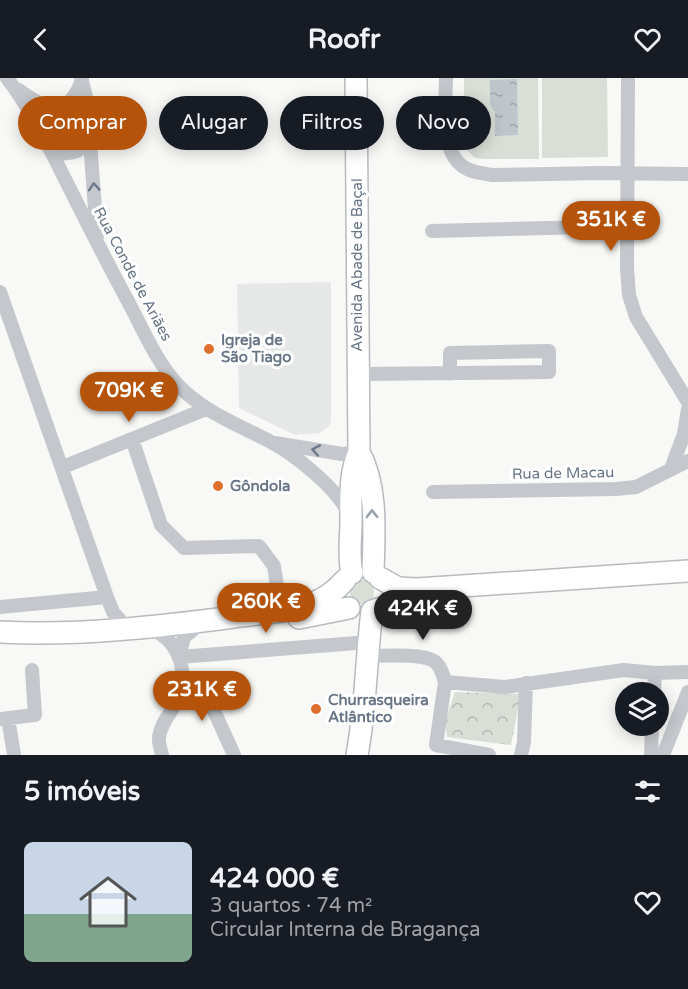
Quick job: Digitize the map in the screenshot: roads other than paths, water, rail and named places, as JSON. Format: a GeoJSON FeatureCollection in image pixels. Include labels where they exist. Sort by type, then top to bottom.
{"type":"FeatureCollection","features":[{"type":"Feature","properties":{"kind":"main road","name":"Avenida Abade de Baçal"},"geometry":{"type":"LineString","coordinates":[[356,78],[359,452],[352,477],[350,553],[362,576],[385,588],[381,604],[364,610]]}},
{"type":"Feature","properties":{"kind":"main road","name":"Avenida Abade de Baçal"},"geometry":{"type":"LineString","coordinates":[[359,452],[368,470],[372,491],[362,576],[342,595],[364,610]]}},
{"type":"Feature","properties":{"kind":"main road"},"geometry":{"type":"LineString","coordinates":[[0,632],[97,631],[218,619],[296,608],[320,600],[362,576],[398,588],[417,589],[688,571]]}},
{"type":"Feature","properties":{"kind":"main road"},"geometry":{"type":"LineString","coordinates":[[0,640],[72,642],[289,620],[418,603],[688,586]]}},
{"type":"Feature","properties":{"kind":"main road","name":"Avenida Abade de Baçal"},"geometry":{"type":"LineString","coordinates":[[345,755],[361,649],[364,610]]}},
{"type":"Feature","properties":{"kind":"main road","name":"Avenida Abade de Baçal"},"geometry":{"type":"LineString","coordinates":[[357,755],[364,713],[361,649]]}},
{"type":"Feature","properties":{"kind":"street"},"geometry":{"type":"LineString","coordinates":[[446,78],[448,139],[453,154],[461,165],[477,173],[492,175],[688,174]]}},
{"type":"Feature","properties":{"kind":"street"},"geometry":{"type":"LineString","coordinates":[[628,78],[629,295],[636,317],[688,402]]}},
{"type":"Feature","properties":{"kind":"street"},"geometry":{"type":"LineString","coordinates":[[75,96],[81,79]]}},
{"type":"Feature","properties":{"kind":"street"},"geometry":{"type":"LineString","coordinates":[[81,79],[86,96]]}},
{"type":"Feature","properties":{"kind":"street"},"geometry":{"type":"LineString","coordinates":[[11,82],[28,96]]}},
{"type":"Feature","properties":{"kind":"street","name":"Rua Conde de Ariães"},"geometry":{"type":"LineString","coordinates":[[11,82],[19,96]]}},
{"type":"Feature","properties":{"kind":"street","name":"Rua Conde de Ariães"},"geometry":{"type":"LineString","coordinates":[[50,150],[98,246],[163,365],[184,391],[223,419],[273,443],[327,483],[347,508],[351,521]]}},
{"type":"Feature","properties":{"kind":"street"},"geometry":{"type":"LineString","coordinates":[[59,150],[77,152],[80,150]]}},
{"type":"Feature","properties":{"kind":"street"},"geometry":{"type":"LineString","coordinates":[[91,150],[98,246]]}},
{"type":"Feature","properties":{"kind":"street"},"geometry":{"type":"LineString","coordinates":[[432,231],[627,226]]}},
{"type":"Feature","properties":{"kind":"street"},"geometry":{"type":"LineString","coordinates":[[0,292],[107,597],[113,612],[127,628]]}},
{"type":"Feature","properties":{"kind":"street"},"geometry":{"type":"LineString","coordinates":[[358,374],[450,374],[549,372],[549,351],[450,353],[450,374]]}},
{"type":"Feature","properties":{"kind":"street"},"geometry":{"type":"LineString","coordinates":[[63,467],[206,409]]}},
{"type":"Feature","properties":{"kind":"street"},"geometry":{"type":"LineString","coordinates":[[671,469],[684,435],[688,410]]}},
{"type":"Feature","properties":{"kind":"street"},"geometry":{"type":"LineString","coordinates":[[132,439],[161,525],[183,548],[259,546],[274,566],[277,586]]}},
{"type":"Feature","properties":{"kind":"street","name":"Rua Conde de Ariães"},"geometry":{"type":"LineString","coordinates":[[273,443],[342,454],[359,452]]}},
{"type":"Feature","properties":{"kind":"street","name":"Rua de Macau"},"geometry":{"type":"LineString","coordinates":[[434,492],[636,487],[688,461]]}},
{"type":"Feature","properties":{"kind":"street"},"geometry":{"type":"LineString","coordinates":[[0,607],[107,597]]}},
{"type":"Feature","properties":{"kind":"street"},"geometry":{"type":"LineString","coordinates":[[97,631],[105,613],[107,597]]}},
{"type":"Feature","properties":{"kind":"street"},"geometry":{"type":"LineString","coordinates":[[179,657],[182,641],[186,634],[193,630]]}},
{"type":"Feature","properties":{"kind":"street"},"geometry":{"type":"LineString","coordinates":[[159,633],[169,640],[179,657],[184,678],[178,699],[162,724],[159,739],[162,755]]}},
{"type":"Feature","properties":{"kind":"street"},"geometry":{"type":"LineString","coordinates":[[179,657],[361,649],[423,657],[434,661],[445,682],[436,745],[489,755]]}},
{"type":"Feature","properties":{"kind":"street"},"geometry":{"type":"LineString","coordinates":[[14,755],[4,719],[35,715],[32,670]]}},
{"type":"Feature","properties":{"kind":"street"},"geometry":{"type":"LineString","coordinates":[[445,682],[505,687],[526,682],[624,670],[655,673],[688,672]]}},
{"type":"Feature","properties":{"kind":"street"},"geometry":{"type":"LineString","coordinates":[[655,673],[655,682]]}},
{"type":"Feature","properties":{"kind":"street"},"geometry":{"type":"LineString","coordinates":[[184,678],[210,702],[234,755]]}},
{"type":"Feature","properties":{"kind":"street"},"geometry":{"type":"LineString","coordinates":[[522,755],[526,682]]}},
{"type":"Feature","properties":{"kind":"street"},"geometry":{"type":"LineString","coordinates":[[663,755],[688,692]]}},
{"type":"Feature","properties":{"kind":"street"},"geometry":{"type":"LineString","coordinates":[[651,755],[652,736]]}},
{"type":"Feature","properties":{"kind":"water"},"geometry":{"type":"Polygon","coordinates":[[[517,79],[518,135],[495,136],[495,112],[491,106],[490,80],[517,79]]]}},
{"type":"Feature","properties":{"kind":"place","name":"Igreja de São Tiago"},"geometry":{"type":"Point","coordinates":[209,349]}},
{"type":"Feature","properties":{"kind":"place","name":"Gôndola"},"geometry":{"type":"Point","coordinates":[218,486]}},
{"type":"Feature","properties":{"kind":"place","name":"Churrasqueira Atlântico"},"geometry":{"type":"Point","coordinates":[316,709]}}]}
